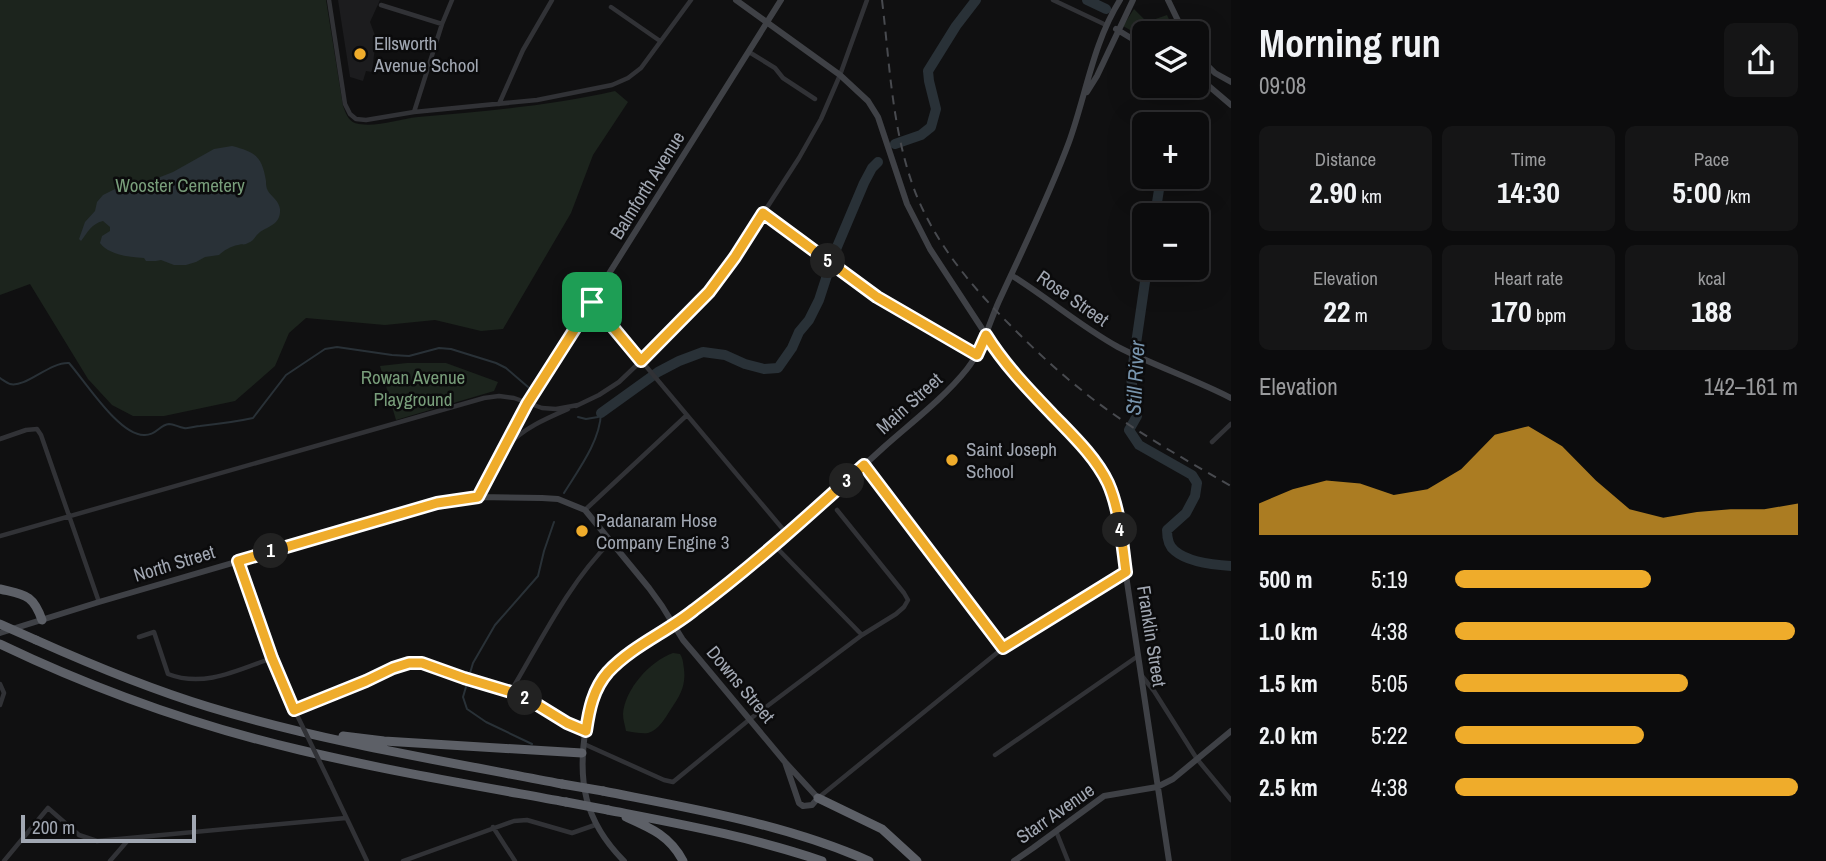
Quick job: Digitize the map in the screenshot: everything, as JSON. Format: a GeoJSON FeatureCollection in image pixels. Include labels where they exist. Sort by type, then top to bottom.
{"type":"FeatureCollection","features":[{"type":"Feature","properties":{"kind":"highway"},"geometry":{"type":"LineString","coordinates":[[0,589],[29,597],[35,603],[41,620]]}},
{"type":"Feature","properties":{"kind":"highway"},"geometry":{"type":"LineString","coordinates":[[0,624],[148,687],[267,724],[345,742],[704,810],[766,825],[827,844],[869,861]]}},
{"type":"Feature","properties":{"kind":"highway"},"geometry":{"type":"LineString","coordinates":[[4,646],[122,696],[244,735],[331,757],[731,834],[822,861]]}},
{"type":"Feature","properties":{"kind":"highway"},"geometry":{"type":"LineString","coordinates":[[267,724],[370,739],[583,748]]}},
{"type":"Feature","properties":{"kind":"highway"},"geometry":{"type":"LineString","coordinates":[[818,798],[882,829],[917,861]]}},
{"type":"Feature","properties":{"kind":"highway"},"geometry":{"type":"LineString","coordinates":[[608,810],[665,836],[684,861]]}},
{"type":"Feature","properties":{"kind":"main road","name":"Franklin Street"},"geometry":{"type":"LineString","coordinates":[[736,0],[841,75],[868,101],[878,117],[896,175],[930,249],[1000,356],[1084,448],[1108,483],[1114,500],[1126,572],[1169,861]]}},
{"type":"Feature","properties":{"kind":"main road","name":"Balmforth Avenue"},"geometry":{"type":"LineString","coordinates":[[478,497],[527,404],[781,0]]}},
{"type":"Feature","properties":{"kind":"main road","name":"Main Street"},"geometry":{"type":"LineString","coordinates":[[624,861],[596,825],[582,777],[583,748],[594,695],[606,674],[620,661],[695,610],[787,534],[957,381],[977,355],[1057,172],[1085,94],[1089,73],[1120,0]]}},
{"type":"Feature","properties":{"kind":"main road","name":"Main Street"},"geometry":{"type":"LineString","coordinates":[[1085,94],[1097,76],[1133,0]]}},
{"type":"Feature","properties":{"kind":"main road"},"geometry":{"type":"LineString","coordinates":[[1168,0],[1178,21]]}},
{"type":"Feature","properties":{"kind":"main road"},"geometry":{"type":"LineString","coordinates":[[1107,26],[1132,39]]}},
{"type":"Feature","properties":{"kind":"main road"},"geometry":{"type":"LineString","coordinates":[[1209,68],[1231,82]]}},
{"type":"Feature","properties":{"kind":"main road"},"geometry":{"type":"LineString","coordinates":[[1209,86],[1231,105]]}},
{"type":"Feature","properties":{"kind":"main road","name":"Rose Street"},"geometry":{"type":"LineString","coordinates":[[1011,275],[1093,333],[1120,348],[1229,396]]}},
{"type":"Feature","properties":{"kind":"main road","name":"North Street"},"geometry":{"type":"LineString","coordinates":[[0,633],[437,503],[478,497],[550,498],[585,510],[649,588],[675,625]]}},
{"type":"Feature","properties":{"kind":"main road","name":"Downs Street"},"geometry":{"type":"LineString","coordinates":[[675,625],[695,654],[818,798],[812,805],[803,806],[799,803],[785,762]]}},
{"type":"Feature","properties":{"kind":"main road"},"geometry":{"type":"LineString","coordinates":[[1157,787],[1172,779],[1231,731]]}},
{"type":"Feature","properties":{"kind":"main road","name":"Starr Avenue"},"geometry":{"type":"LineString","coordinates":[[1014,861],[1104,796],[1157,787]]}},
{"type":"Feature","properties":{"kind":"street"},"geometry":{"type":"LineString","coordinates":[[329,0],[345,104],[356,119],[366,120],[414,112],[537,100],[612,85],[641,68],[691,0]]}},
{"type":"Feature","properties":{"kind":"street"},"geometry":{"type":"LineString","coordinates":[[414,112],[452,0]]}},
{"type":"Feature","properties":{"kind":"street"},"geometry":{"type":"LineString","coordinates":[[499,104],[523,50],[552,0]]}},
{"type":"Feature","properties":{"kind":"street"},"geometry":{"type":"LineString","coordinates":[[502,452],[535,424],[578,405],[619,382],[709,292],[735,257],[821,120],[841,75],[867,0]]}},
{"type":"Feature","properties":{"kind":"street"},"geometry":{"type":"LineString","coordinates":[[1054,0],[1107,26]]}},
{"type":"Feature","properties":{"kind":"street"},"geometry":{"type":"LineString","coordinates":[[381,5],[442,24]]}},
{"type":"Feature","properties":{"kind":"street"},"geometry":{"type":"LineString","coordinates":[[611,7],[660,41]]}},
{"type":"Feature","properties":{"kind":"street"},"geometry":{"type":"LineString","coordinates":[[748,52],[775,68],[790,83],[815,99]]}},
{"type":"Feature","properties":{"kind":"street"},"geometry":{"type":"LineString","coordinates":[[763,213],[899,310],[977,355]]}},
{"type":"Feature","properties":{"kind":"street"},"geometry":{"type":"LineString","coordinates":[[592,302],[787,534]]}},
{"type":"Feature","properties":{"kind":"street"},"geometry":{"type":"LineString","coordinates":[[0,536],[484,398],[514,398],[542,408],[556,409],[578,405]]}},
{"type":"Feature","properties":{"kind":"street"},"geometry":{"type":"LineString","coordinates":[[585,510],[687,415]]}},
{"type":"Feature","properties":{"kind":"street"},"geometry":{"type":"LineString","coordinates":[[1212,442],[1231,424]]}},
{"type":"Feature","properties":{"kind":"street"},"geometry":{"type":"LineString","coordinates":[[0,439],[26,430],[37,429],[41,435],[99,602]]}},
{"type":"Feature","properties":{"kind":"street"},"geometry":{"type":"LineString","coordinates":[[864,465],[1003,648]]}},
{"type":"Feature","properties":{"kind":"street"},"geometry":{"type":"LineString","coordinates":[[583,748],[673,782],[750,719],[904,607],[908,600],[904,593],[837,510]]}},
{"type":"Feature","properties":{"kind":"street"},"geometry":{"type":"LineString","coordinates":[[511,692],[577,580],[611,541]]}},
{"type":"Feature","properties":{"kind":"street"},"geometry":{"type":"LineString","coordinates":[[774,545],[862,635]]}},
{"type":"Feature","properties":{"kind":"street"},"geometry":{"type":"LineString","coordinates":[[238,561],[272,658],[367,861]]}},
{"type":"Feature","properties":{"kind":"street"},"geometry":{"type":"LineString","coordinates":[[818,798],[1003,648],[1126,572]]}},
{"type":"Feature","properties":{"kind":"street"},"geometry":{"type":"LineString","coordinates":[[139,637],[154,632],[168,674],[186,680],[224,675],[272,658]]}},
{"type":"Feature","properties":{"kind":"street"},"geometry":{"type":"LineString","coordinates":[[995,755],[1139,655]]}},
{"type":"Feature","properties":{"kind":"street"},"geometry":{"type":"LineString","coordinates":[[295,711],[409,663],[422,663],[528,699],[567,723],[586,731]]}},
{"type":"Feature","properties":{"kind":"street"},"geometry":{"type":"LineString","coordinates":[[1142,676],[1197,759],[1231,800]]}},
{"type":"Feature","properties":{"kind":"street"},"geometry":{"type":"LineString","coordinates":[[0,684],[4,693],[0,705]]}},
{"type":"Feature","properties":{"kind":"street"},"geometry":{"type":"LineString","coordinates":[[5,861],[48,808],[79,835],[97,841],[346,818]]}},
{"type":"Feature","properties":{"kind":"street"},"geometry":{"type":"LineString","coordinates":[[403,861],[513,821],[527,820],[572,833],[596,825]]}},
{"type":"Feature","properties":{"kind":"street"},"geometry":{"type":"LineString","coordinates":[[493,827],[514,861]]}},
{"type":"Feature","properties":{"kind":"street"},"geometry":{"type":"LineString","coordinates":[[1056,831],[1068,861]]}},
{"type":"Feature","properties":{"kind":"street"},"geometry":{"type":"LineString","coordinates":[[110,861],[130,838]]}},
{"type":"Feature","properties":{"kind":"shaded area","name":"Ellsworth Avenue School"},"geometry":{"type":"Polygon","coordinates":[[[338,0],[380,0],[370,22],[376,38],[372,72],[366,71],[363,81],[350,77],[338,0]]]}},
{"type":"Feature","properties":{"kind":"shaded area"},"geometry":{"type":"Polygon","coordinates":[[[232,146],[252,153],[260,161],[267,190],[280,209],[279,218],[250,242],[233,246],[219,255],[205,257],[196,262],[174,265],[161,260],[146,261],[144,258],[114,253],[104,247],[100,243],[102,236],[110,231],[110,227],[103,221],[93,226],[81,241],[79,239],[85,222],[95,211],[97,202],[103,195],[115,189],[145,183],[173,172],[214,149],[232,146]]]}},
{"type":"Feature","properties":{"kind":"green space","name":"Wooster Cemetery"},"geometry":{"type":"Polygon","coordinates":[[[0,0],[326,0],[343,106],[350,120],[359,124],[542,104],[615,91],[628,102],[593,155],[571,213],[503,329],[481,331],[435,320],[385,325],[306,318],[289,333],[275,366],[235,401],[164,416],[133,416],[112,405],[88,379],[30,284],[0,295],[0,0]]]}},
{"type":"Feature","properties":{"kind":"green space"},"geometry":{"type":"Polygon","coordinates":[[[1134,9],[1146,21],[1132,21],[1132,31],[1123,26],[1134,9]]]}},
{"type":"Feature","properties":{"kind":"green space"},"geometry":{"type":"Polygon","coordinates":[[[1167,15],[1170,21],[1150,21],[1167,15]]]}},
{"type":"Feature","properties":{"kind":"green space","name":"Rowan Avenue Playground"},"geometry":{"type":"Polygon","coordinates":[[[446,363],[498,382],[494,391],[396,420],[380,366],[446,363]]]}},
{"type":"Feature","properties":{"kind":"green space"},"geometry":{"type":"Polygon","coordinates":[[[673,653],[680,654],[684,669],[683,686],[677,700],[652,731],[626,731],[623,714],[628,695],[648,669],[673,653]]]}},
{"type":"Feature","properties":{"kind":"waterway"},"geometry":{"type":"LineString","coordinates":[[895,144],[921,135],[931,127],[936,109],[928,71],[976,0]]}},
{"type":"Feature","properties":{"kind":"waterway","name":"Still River"},"geometry":{"type":"LineString","coordinates":[[1087,0],[1106,9]]}},
{"type":"Feature","properties":{"kind":"waterway"},"geometry":{"type":"LineString","coordinates":[[601,413],[658,372],[703,352],[725,355],[764,369],[778,368],[819,300],[834,254],[864,183],[878,162]]}},
{"type":"Feature","properties":{"kind":"waterway","name":"Still River"},"geometry":{"type":"LineString","coordinates":[[1157,203],[1159,189]]}},
{"type":"Feature","properties":{"kind":"waterway","name":"Still River"},"geometry":{"type":"LineString","coordinates":[[1145,280],[1131,378],[1137,416],[1129,430],[1139,445],[1192,475],[1197,483],[1195,496],[1186,513],[1167,530],[1171,547],[1180,555],[1194,560],[1231,566]]}},
{"type":"Feature","properties":{"kind":"waterway"},"geometry":{"type":"LineString","coordinates":[[0,378],[9,384],[16,384],[54,366],[69,363],[114,418],[135,433],[145,435],[169,424],[188,428],[253,418],[286,375],[325,349],[337,347],[409,356],[439,348],[451,349],[496,363],[528,387]]}},
{"type":"Feature","properties":{"kind":"waterway"},"geometry":{"type":"LineString","coordinates":[[564,493],[593,444],[601,413]]}},
{"type":"Feature","properties":{"kind":"waterway"},"geometry":{"type":"LineString","coordinates":[[578,417],[586,419],[599,415]]}},
{"type":"Feature","properties":{"kind":"waterway"},"geometry":{"type":"LineString","coordinates":[[532,744],[486,722],[467,709],[463,697],[473,663],[495,625],[538,576],[554,522]]}},
{"type":"Feature","properties":{"kind":"railway"},"geometry":{"type":"LineString","coordinates":[[882,0],[893,101],[909,175],[918,199],[947,251],[998,313],[1070,381],[1134,428],[1231,486]]}},
{"type":"Feature","properties":{"kind":"place","name":"Ellsworth Avenue School"},"geometry":{"type":"Point","coordinates":[360,54]}},
{"type":"Feature","properties":{"kind":"place","name":"Saint Joseph School"},"geometry":{"type":"Point","coordinates":[952,460]}},
{"type":"Feature","properties":{"kind":"place","name":"Padanaram Hose Company Engine 3"},"geometry":{"type":"Point","coordinates":[582,531]}},
{"type":"Feature","properties":{"kind":"route"},"geometry":{"type":"LineString","coordinates":[[763,213],[877,297],[977,355],[986,335],[1014,374],[1084,448],[1108,483],[1114,500],[1126,572],[1003,648],[864,465],[787,534],[695,610],[620,661],[606,674],[594,695],[586,731],[567,723],[528,699],[422,663],[409,663],[393,668],[294,710],[272,658],[238,561],[437,503],[478,497],[527,404],[592,302],[641,361],[709,292],[763,213]]}}]}
